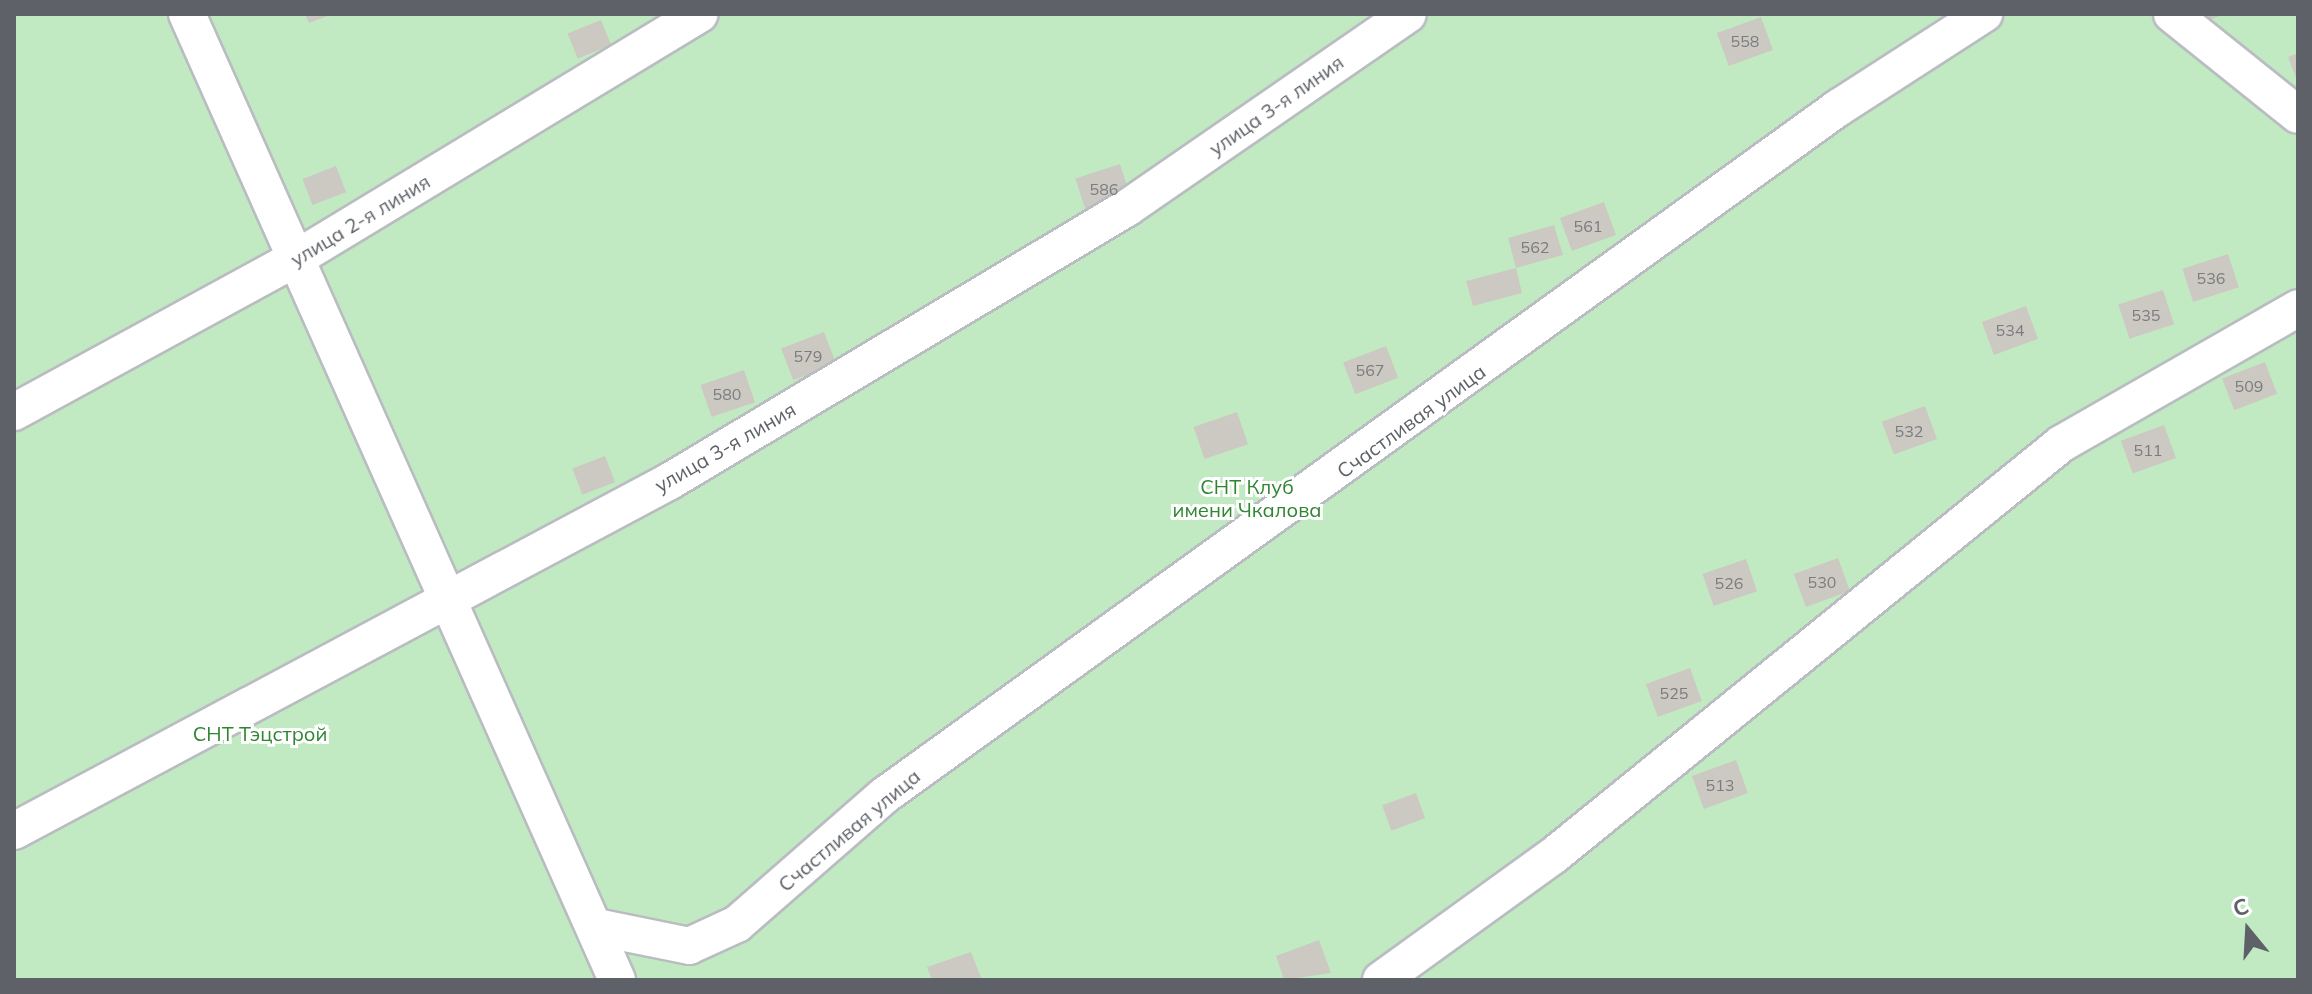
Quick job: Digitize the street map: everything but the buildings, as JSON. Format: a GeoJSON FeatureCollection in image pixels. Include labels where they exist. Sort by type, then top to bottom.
{"type":"FeatureCollection","features":[{"type":"Feature","properties":{"kind":"street"},"geometry":{"type":"LineString","coordinates":[[187,14],[300,256],[443,596],[596,927],[617,980]]}},
{"type":"Feature","properties":{"kind":"street","name":"улица 2-я линия"},"geometry":{"type":"LineString","coordinates":[[14,412],[300,256],[699,14]]}},
{"type":"Feature","properties":{"kind":"street","name":"улица 3-я линия"},"geometry":{"type":"LineString","coordinates":[[14,831],[443,596],[670,481],[1127,208],[1408,14]]}},
{"type":"Feature","properties":{"kind":"street","name":"Счастливая улица"},"geometry":{"type":"LineString","coordinates":[[596,927],[689,946],[737,924],[885,795],[1838,108],[1984,14]]}},
{"type":"Feature","properties":{"kind":"street"},"geometry":{"type":"LineString","coordinates":[[2172,14],[2298,115]]}},
{"type":"Feature","properties":{"kind":"street"},"geometry":{"type":"LineString","coordinates":[[1381,980],[1553,856],[2061,444],[2298,308]]}},
{"type":"Feature","properties":{"kind":"green space","name":"СНТ Клуб имени Чкалова"},"geometry":{"type":"Polygon","coordinates":[[[14,14],[2298,14],[2298,980],[14,980],[14,14]]]}},
{"type":"Feature","properties":{"kind":"park label","name":"СНТ Тэцстрой"},"geometry":{"type":"Point","coordinates":[260,733]}}]}
